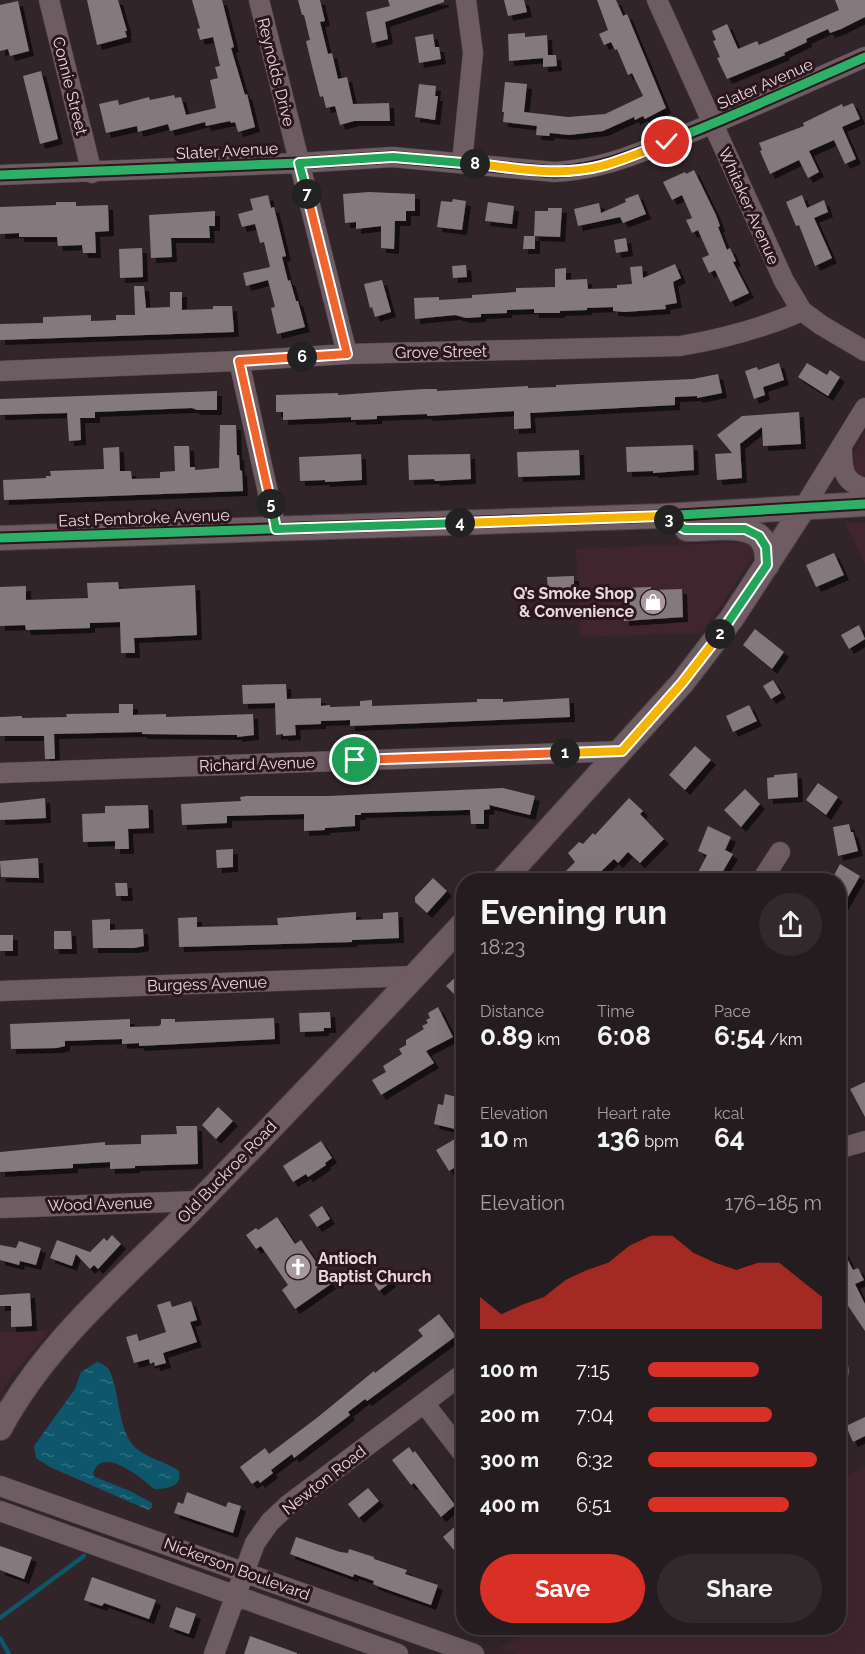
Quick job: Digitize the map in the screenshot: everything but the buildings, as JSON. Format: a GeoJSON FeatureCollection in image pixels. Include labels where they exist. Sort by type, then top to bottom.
{"type":"FeatureCollection","features":[{"type":"Feature","properties":{"kind":"main road","name":"East Pembroke Avenue"},"geometry":{"type":"LineString","coordinates":[[0,538],[662,516],[865,504]]}},
{"type":"Feature","properties":{"kind":"main road"},"geometry":{"type":"LineString","coordinates":[[509,873],[622,751],[688,675],[732,618],[804,507]]}},
{"type":"Feature","properties":{"kind":"main road"},"geometry":{"type":"LineString","coordinates":[[662,516],[685,529],[737,528],[752,531],[759,536],[766,547],[767,565]]}},
{"type":"Feature","properties":{"kind":"main road","name":"Old Buckroe Road"},"geometry":{"type":"LineString","coordinates":[[0,1428],[30,1379],[50,1354],[109,1291],[200,1201],[456,931]]}},
{"type":"Feature","properties":{"kind":"street","name":"Connie Street"},"geometry":{"type":"LineString","coordinates":[[49,0],[92,172]]}},
{"type":"Feature","properties":{"kind":"street","name":"Reynolds Drive"},"geometry":{"type":"LineString","coordinates":[[259,0],[347,354]]}},
{"type":"Feature","properties":{"kind":"street"},"geometry":{"type":"LineString","coordinates":[[462,162],[473,53],[466,0]]}},
{"type":"Feature","properties":{"kind":"street","name":"Whitaker Avenue"},"geometry":{"type":"LineString","coordinates":[[657,0],[787,287],[802,310]]}},
{"type":"Feature","properties":{"kind":"street","name":"Slater Avenue"},"geometry":{"type":"LineString","coordinates":[[0,175],[393,157],[544,171],[578,170],[622,160],[712,124],[865,57]]}},
{"type":"Feature","properties":{"kind":"street"},"geometry":{"type":"LineString","coordinates":[[802,310],[821,325],[865,351]]}},
{"type":"Feature","properties":{"kind":"street","name":"Grove Street"},"geometry":{"type":"LineString","coordinates":[[0,370],[239,361],[347,354],[680,346],[740,334],[779,321],[802,310]]}},
{"type":"Feature","properties":{"kind":"street"},"geometry":{"type":"LineString","coordinates":[[239,361],[276,529]]}},
{"type":"Feature","properties":{"kind":"street"},"geometry":{"type":"LineString","coordinates":[[804,507],[865,408]]}},
{"type":"Feature","properties":{"kind":"street"},"geometry":{"type":"LineString","coordinates":[[842,445],[842,464],[847,478],[852,483],[865,488]]}},
{"type":"Feature","properties":{"kind":"street","name":"Richard Avenue"},"geometry":{"type":"LineString","coordinates":[[0,773],[622,751]]}},
{"type":"Feature","properties":{"kind":"street"},"geometry":{"type":"LineString","coordinates":[[766,873],[780,852]]}},
{"type":"Feature","properties":{"kind":"street","name":"Burgess Avenue"},"geometry":{"type":"LineString","coordinates":[[0,991],[414,976]]}},
{"type":"Feature","properties":{"kind":"street"},"geometry":{"type":"LineString","coordinates":[[846,1147],[865,1141]]}},
{"type":"Feature","properties":{"kind":"street","name":"Wood Avenue"},"geometry":{"type":"LineString","coordinates":[[0,1208],[200,1201]]}},
{"type":"Feature","properties":{"kind":"street","name":"Newton Road"},"geometry":{"type":"LineString","coordinates":[[214,1654],[255,1543],[270,1522],[288,1505],[456,1379]]}},
{"type":"Feature","properties":{"kind":"street"},"geometry":{"type":"LineString","coordinates":[[424,1403],[456,1445]]}},
{"type":"Feature","properties":{"kind":"street","name":"Nickerson Boulevard"},"geometry":{"type":"LineString","coordinates":[[0,1486],[474,1654]]}},
{"type":"Feature","properties":{"kind":"street","name":"Nickerson Boulevard"},"geometry":{"type":"LineString","coordinates":[[0,1511],[398,1654]]}},
{"type":"Feature","properties":{"kind":"shaded area"},"geometry":{"type":"Polygon","coordinates":[[[865,433],[865,477],[858,474],[853,467],[852,458],[865,433]]]}},
{"type":"Feature","properties":{"kind":"shaded area"},"geometry":{"type":"Polygon","coordinates":[[[845,523],[865,523],[865,564],[845,523]]]}},
{"type":"Feature","properties":{"kind":"shaded area"},"geometry":{"type":"Polygon","coordinates":[[[749,542],[753,546],[753,557],[701,633],[580,637],[576,549],[749,542]]]}},
{"type":"Feature","properties":{"kind":"shaded area"},"geometry":{"type":"Polygon","coordinates":[[[49,1331],[8,1381],[0,1394],[0,1332],[49,1331]]]}},
{"type":"Feature","properties":{"kind":"shaded area"},"geometry":{"type":"Polygon","coordinates":[[[865,1467],[865,1654],[516,1654],[498,1648],[525,1635],[846,1635],[846,1476],[865,1467]]]}},
{"type":"Feature","properties":{"kind":"water"},"geometry":{"type":"Polygon","coordinates":[[[97,1362],[106,1366],[110,1372],[122,1422],[133,1445],[144,1454],[179,1471],[180,1476],[176,1484],[168,1488],[154,1489],[122,1466],[104,1462],[97,1466],[93,1474],[95,1477],[152,1503],[152,1507],[148,1510],[50,1467],[36,1458],[34,1446],[75,1389],[81,1372],[97,1362]]]}},
{"type":"Feature","properties":{"kind":"waterway"},"geometry":{"type":"LineString","coordinates":[[0,1618],[84,1556]]}},
{"type":"Feature","properties":{"kind":"waterway"},"geometry":{"type":"LineString","coordinates":[[0,1638],[9,1654]]}},
{"type":"Feature","properties":{"kind":"cycle path"},"geometry":{"type":"LineString","coordinates":[[0,175],[392,157],[555,172],[573,170],[622,159],[654,147],[732,116],[865,57]]}},
{"type":"Feature","properties":{"kind":"cycle path"},"geometry":{"type":"LineString","coordinates":[[0,538],[662,516],[865,504]]}},
{"type":"Feature","properties":{"kind":"place","name":"Q’s Smoke Shop & Convenience"},"geometry":{"type":"Point","coordinates":[653,602]}},
{"type":"Feature","properties":{"kind":"place","name":"Antioch Baptist Church"},"geometry":{"type":"Point","coordinates":[298,1267]}},
{"type":"Feature","properties":{"kind":"route"},"geometry":{"type":"LineString","coordinates":[[355,760],[622,751],[682,683],[732,618],[767,565],[766,547],[759,536],[752,531],[737,528],[685,529],[662,516],[276,529],[239,361],[347,354],[299,163],[393,157],[533,170],[578,170],[622,160],[667,142]]}}]}
